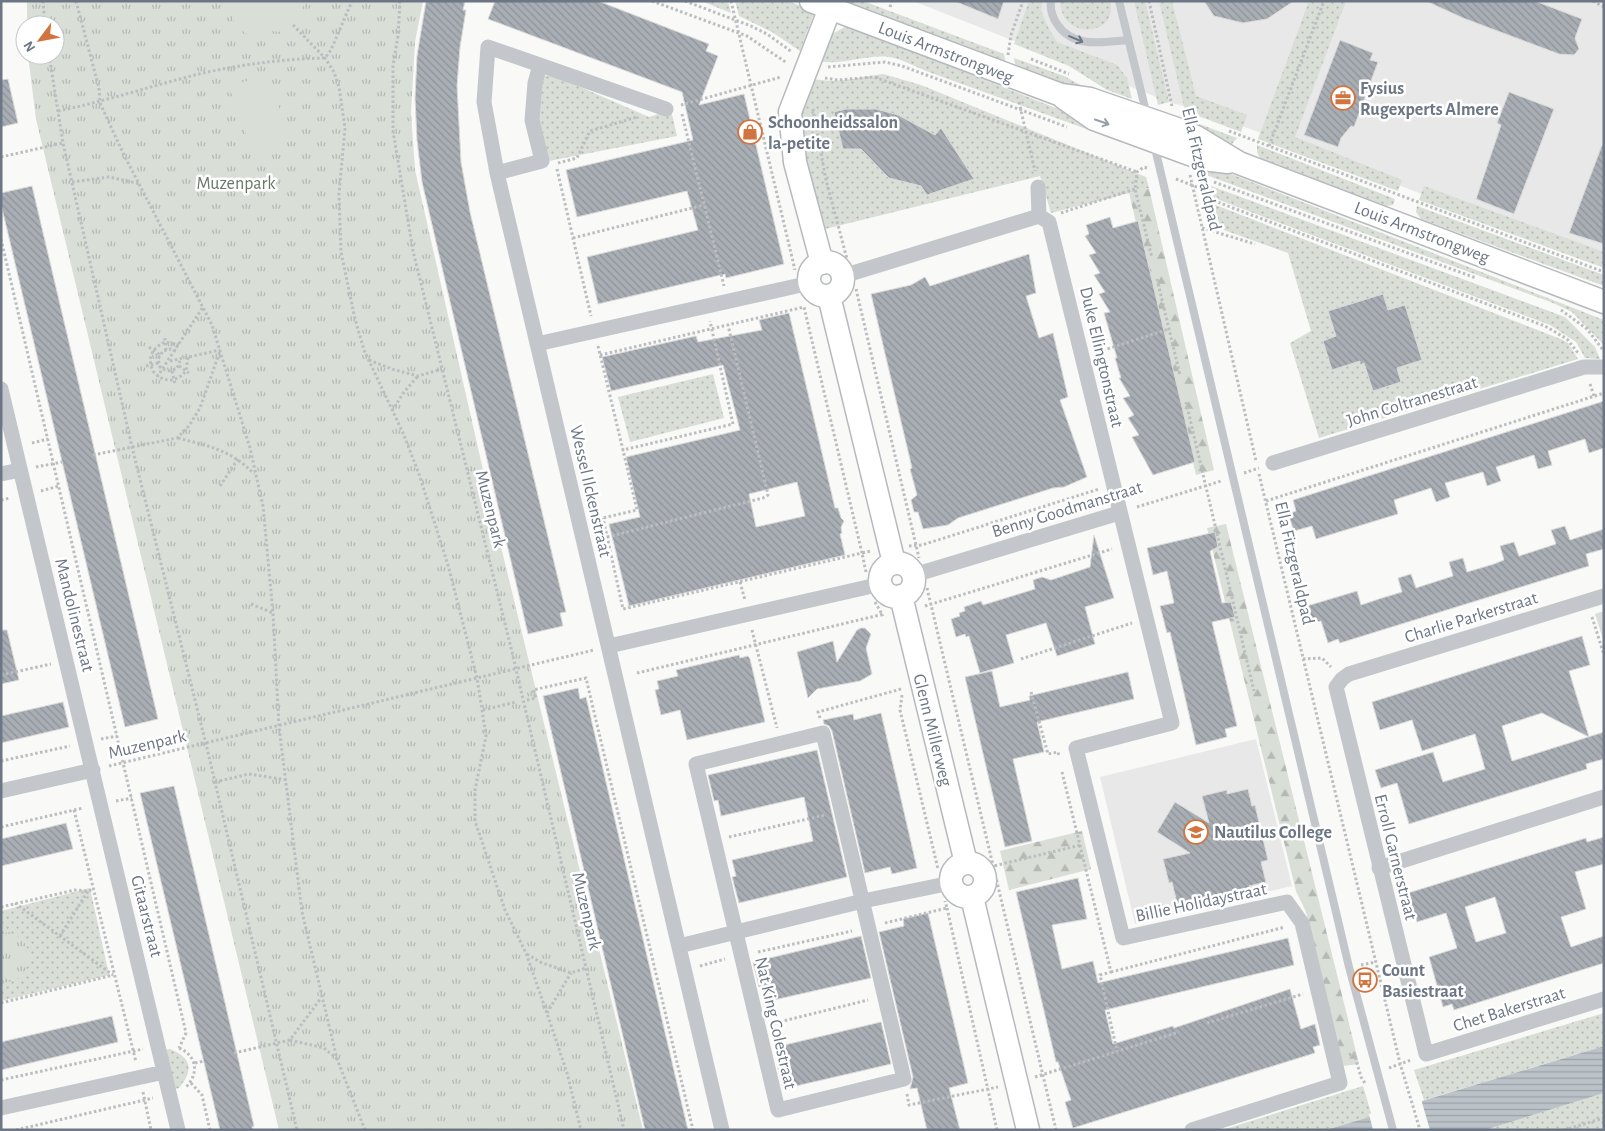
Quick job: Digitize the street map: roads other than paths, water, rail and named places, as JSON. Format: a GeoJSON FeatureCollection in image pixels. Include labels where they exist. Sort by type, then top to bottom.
{"type":"FeatureCollection","features":[{"type":"Feature","properties":{"kind":"street","name":"Louis Armstrongweg"},"geometry":{"type":"LineString","coordinates":[[825,4],[1061,96],[1090,99],[1150,129],[1183,152],[1203,159],[1239,163]]}},
{"type":"Feature","properties":{"kind":"street"},"geometry":{"type":"LineString","coordinates":[[822,263],[795,162],[790,112],[825,4]]}},
{"type":"Feature","properties":{"kind":"street","name":"Wessel Ilckenstraat"},"geometry":{"type":"LineString","coordinates":[[609,646],[496,173],[484,102],[488,47],[673,107]]}},
{"type":"Feature","properties":{"kind":"street"},"geometry":{"type":"LineString","coordinates":[[496,173],[542,161],[532,120],[535,83],[540,65]]}},
{"type":"Feature","properties":{"kind":"street","name":"Louis Armstrongweg"},"geometry":{"type":"LineString","coordinates":[[1150,129],[1177,129],[1196,137],[1239,163],[1604,302]]}},
{"type":"Feature","properties":{"kind":"street","name":"Duke Ellingtonstraat"},"geometry":{"type":"LineString","coordinates":[[1038,187],[1044,219],[1083,356],[1120,513]]}},
{"type":"Feature","properties":{"kind":"street"},"geometry":{"type":"LineString","coordinates":[[804,284],[817,294],[829,296],[839,290],[847,275],[1044,219]]}},
{"type":"Feature","properties":{"kind":"street"},"geometry":{"type":"LineString","coordinates":[[537,344],[804,284],[812,270],[822,263],[831,263],[847,275]]}},
{"type":"Feature","properties":{"kind":"street"},"geometry":{"type":"LineString","coordinates":[[829,296],[891,555],[876,585]]}},
{"type":"Feature","properties":{"kind":"street","name":"John Coltranestraat"},"geometry":{"type":"LineString","coordinates":[[1273,463],[1584,366],[1604,367]]}},
{"type":"Feature","properties":{"kind":"street","name":"Mandolinestraat"},"geometry":{"type":"LineString","coordinates":[[1,390],[93,770]]}},
{"type":"Feature","properties":{"kind":"street"},"geometry":{"type":"LineString","coordinates":[[1,474],[20,470]]}},
{"type":"Feature","properties":{"kind":"street","name":"Benny Goodmanstraat"},"geometry":{"type":"LineString","coordinates":[[918,574],[1120,513]]}},
{"type":"Feature","properties":{"kind":"street","name":"Billie Holidaystraat"},"geometry":{"type":"LineString","coordinates":[[1120,513],[1172,723],[1076,748],[1123,938],[1287,902],[1302,923],[1340,1083],[1192,1130]]}},
{"type":"Feature","properties":{"kind":"street"},"geometry":{"type":"LineString","coordinates":[[722,1130],[609,646],[876,585],[888,594],[900,596],[912,588],[918,574],[891,555]]}},
{"type":"Feature","properties":{"kind":"street","name":"Glenn Millerweg"},"geometry":{"type":"LineString","coordinates":[[900,596],[984,875],[984,886],[981,891],[972,896]]}},
{"type":"Feature","properties":{"kind":"street","name":"Charlie Parkerstraat"},"geometry":{"type":"LineString","coordinates":[[1345,676],[1604,596]]}},
{"type":"Feature","properties":{"kind":"street","name":"Erroll Garnerstraat"},"geometry":{"type":"LineString","coordinates":[[1345,676],[1336,687],[1426,1054]]}},
{"type":"Feature","properties":{"kind":"street","name":"Nat King Colestraat"},"geometry":{"type":"LineString","coordinates":[[823,733],[863,901],[904,1079],[778,1110],[757,1028],[696,764],[823,733]]}},
{"type":"Feature","properties":{"kind":"street"},"geometry":{"type":"LineString","coordinates":[[1,792],[93,770]]}},
{"type":"Feature","properties":{"kind":"street","name":"Gitaarstraat"},"geometry":{"type":"LineString","coordinates":[[93,770],[178,1130]]}},
{"type":"Feature","properties":{"kind":"street"},"geometry":{"type":"LineString","coordinates":[[1379,868],[1604,797]]}},
{"type":"Feature","properties":{"kind":"street"},"geometry":{"type":"LineString","coordinates":[[679,946],[863,901],[953,872],[980,866]]}},
{"type":"Feature","properties":{"kind":"street"},"geometry":{"type":"LineString","coordinates":[[945,876],[959,894],[972,896],[1028,1130]]}},
{"type":"Feature","properties":{"kind":"street","name":"Chet Bakerstraat"},"geometry":{"type":"LineString","coordinates":[[1426,1054],[1604,1000]]}},
{"type":"Feature","properties":{"kind":"street"},"geometry":{"type":"LineString","coordinates":[[1,1108],[164,1072]]}},
{"type":"Feature","properties":{"kind":"lane"},"geometry":{"type":"LineString","coordinates":[[1051,1],[1054,20],[1062,32],[1075,40],[1090,44],[1128,40]]}},
{"type":"Feature","properties":{"kind":"lane"},"geometry":{"type":"LineString","coordinates":[[1119,1],[1350,967],[1393,1130]]}},
{"type":"Feature","properties":{"kind":"place","name":"Fysius Rugexperts Almere"},"geometry":{"type":"Point","coordinates":[1343,98]}},
{"type":"Feature","properties":{"kind":"place","name":"Schoonheidssalon la-petite"},"geometry":{"type":"Point","coordinates":[750,132]}},
{"type":"Feature","properties":{"kind":"place","name":"Nautilus College"},"geometry":{"type":"Point","coordinates":[1196,832]}},
{"type":"Feature","properties":{"kind":"place","name":"Count Basiestraat"},"geometry":{"type":"Point","coordinates":[1365,980]}},
{"type":"Feature","properties":{"kind":"park label","name":"Muzenpark"},"geometry":{"type":"Point","coordinates":[236,183]}}]}
